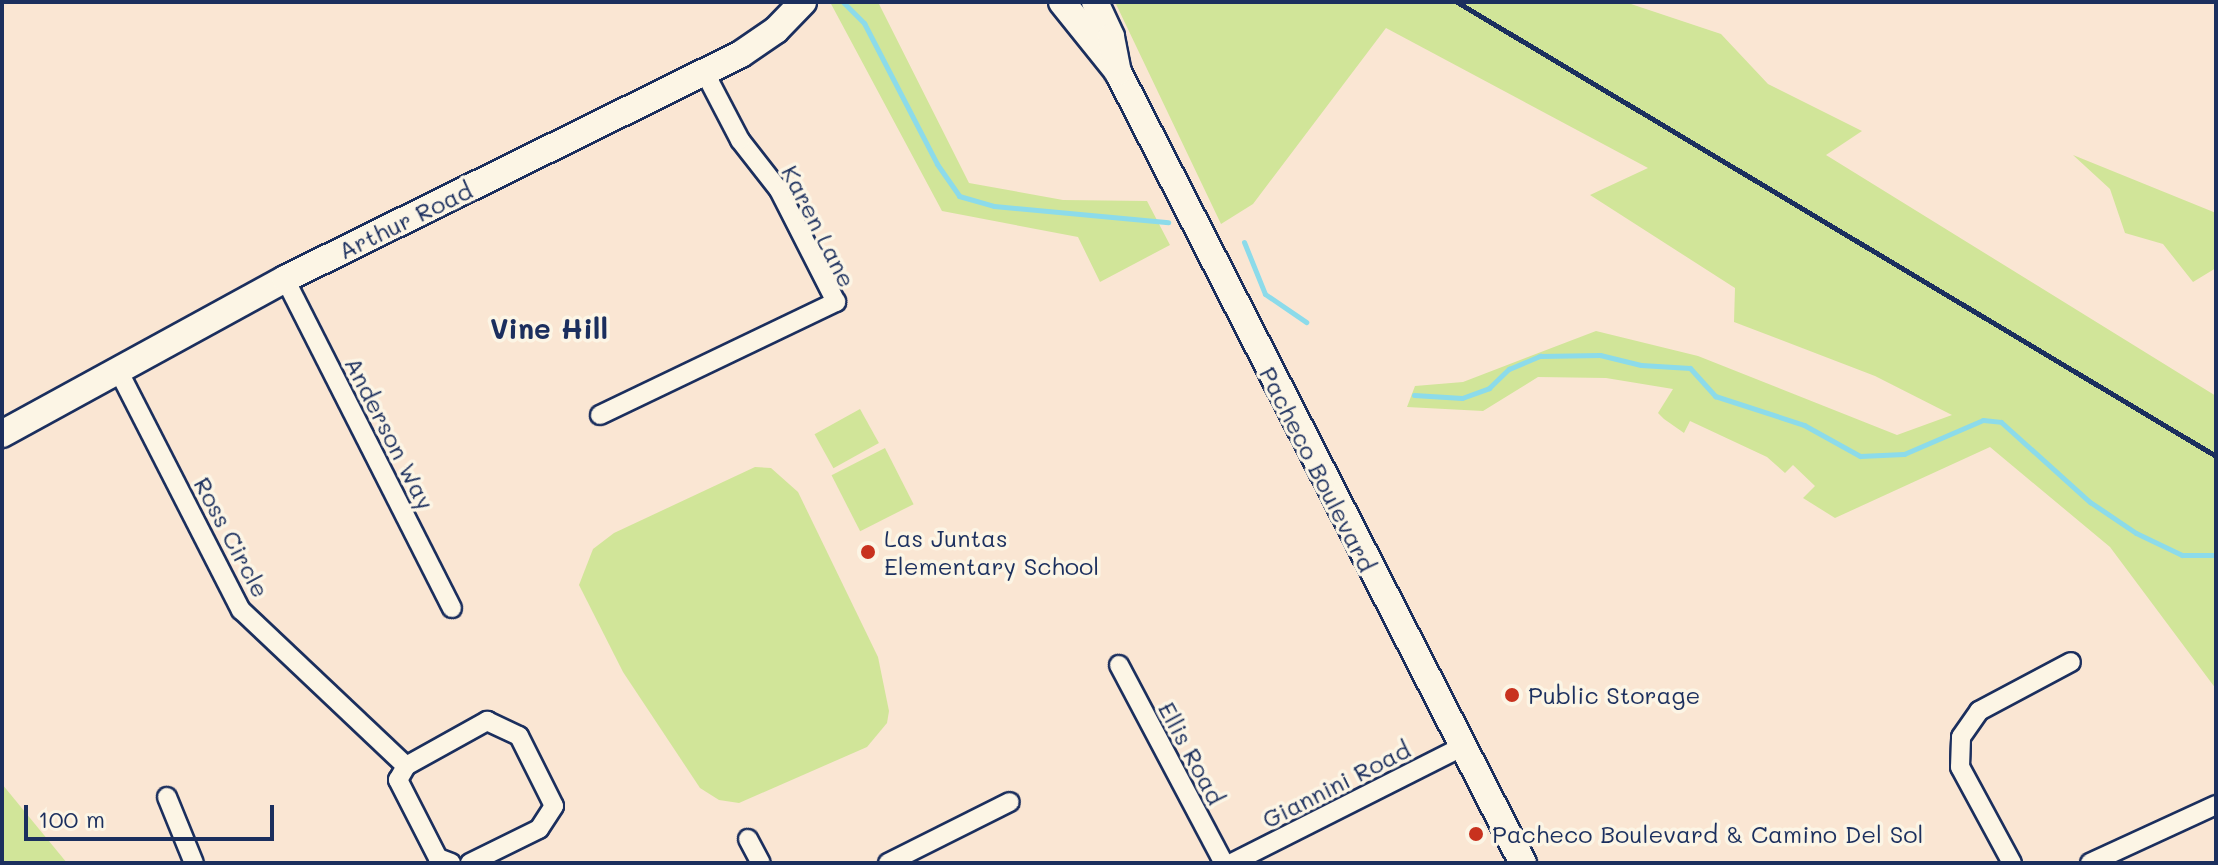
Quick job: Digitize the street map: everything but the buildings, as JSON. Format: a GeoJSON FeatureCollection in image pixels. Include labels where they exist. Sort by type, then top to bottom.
{"type":"FeatureCollection","features":[{"type":"Feature","properties":{"kind":"main road","name":"Arthur Road"},"geometry":{"type":"LineString","coordinates":[[2,434],[285,279],[705,73],[763,41],[803,2]]}},
{"type":"Feature","properties":{"kind":"main road","name":"Pacheco Boulevard"},"geometry":{"type":"LineString","coordinates":[[1062,2],[1118,72],[1523,863]]}},
{"type":"Feature","properties":{"kind":"main road","name":"Pacheco Boulevard"},"geometry":{"type":"LineString","coordinates":[[1095,2],[1111,37],[1118,72]]}},
{"type":"Feature","properties":{"kind":"street","name":"Karen Lane"},"geometry":{"type":"LineString","coordinates":[[600,415],[836,302],[779,190],[740,140],[705,73]]}},
{"type":"Feature","properties":{"kind":"street","name":"Anderson Way"},"geometry":{"type":"LineString","coordinates":[[285,279],[452,608]]}},
{"type":"Feature","properties":{"kind":"street","name":"Ross Circle"},"geometry":{"type":"LineString","coordinates":[[118,370],[241,610],[406,766]]}},
{"type":"Feature","properties":{"kind":"street"},"geometry":{"type":"LineString","coordinates":[[2012,863],[1960,767],[1961,737],[1979,711],[2071,662]]}},
{"type":"Feature","properties":{"kind":"street","name":"Ellis Road"},"geometry":{"type":"LineString","coordinates":[[1119,665],[1224,863]]}},
{"type":"Feature","properties":{"kind":"street"},"geometry":{"type":"LineString","coordinates":[[451,863],[438,858],[398,780],[406,766],[487,721],[519,736],[554,806],[539,829],[470,863]]}},
{"type":"Feature","properties":{"kind":"street","name":"Giannini Road"},"geometry":{"type":"LineString","coordinates":[[1232,863],[1462,747]]}},
{"type":"Feature","properties":{"kind":"street"},"geometry":{"type":"LineString","coordinates":[[167,797],[194,863]]}},
{"type":"Feature","properties":{"kind":"street"},"geometry":{"type":"LineString","coordinates":[[888,863],[1010,802]]}},
{"type":"Feature","properties":{"kind":"street"},"geometry":{"type":"LineString","coordinates":[[2099,861],[2216,805]]}},
{"type":"Feature","properties":{"kind":"street"},"geometry":{"type":"LineString","coordinates":[[748,839],[761,863]]}},
{"type":"Feature","properties":{"kind":"green space"},"geometry":{"type":"Polygon","coordinates":[[[830,2],[878,2],[969,183],[1063,200],[1147,201],[1170,245],[1100,282],[1078,237],[942,211],[830,2]]]}},
{"type":"Feature","properties":{"kind":"green space"},"geometry":{"type":"Polygon","coordinates":[[[1115,2],[1625,2],[1721,34],[1768,84],[1862,131],[1826,155],[2216,396],[2216,689],[2110,547],[1990,447],[1835,518],[1803,498],[1815,486],[1793,465],[1785,473],[1767,457],[1690,421],[1684,433],[1664,419],[1658,413],[1673,389],[1606,378],[1538,377],[1483,411],[1407,407],[1415,386],[1463,382],[1596,331],[1698,356],[1897,435],[1952,415],[1875,376],[1734,322],[1735,288],[1590,195],[1648,168],[1386,28],[1253,204],[1221,224],[1115,2]]]}},
{"type":"Feature","properties":{"kind":"green space"},"geometry":{"type":"Polygon","coordinates":[[[2073,155],[2216,213],[2216,268],[2193,282],[2163,244],[2125,233],[2110,189],[2073,155]]]}},
{"type":"Feature","properties":{"kind":"green space"},"geometry":{"type":"Polygon","coordinates":[[[860,409],[879,443],[833,468],[815,434],[860,409]]]}},
{"type":"Feature","properties":{"kind":"green space"},"geometry":{"type":"Polygon","coordinates":[[[885,448],[914,504],[860,531],[832,475],[885,448]]]}},
{"type":"Feature","properties":{"kind":"green space"},"geometry":{"type":"Polygon","coordinates":[[[755,467],[771,468],[798,492],[878,657],[889,711],[887,723],[867,747],[739,803],[719,800],[700,788],[623,672],[579,585],[593,549],[614,533],[755,467]]]}},
{"type":"Feature","properties":{"kind":"green space"},"geometry":{"type":"Polygon","coordinates":[[[2,784],[67,863],[2,863],[2,784]]]}},
{"type":"Feature","properties":{"kind":"waterway"},"geometry":{"type":"LineString","coordinates":[[843,2],[864,23],[937,164],[959,196],[994,206],[1168,222]]}},
{"type":"Feature","properties":{"kind":"waterway"},"geometry":{"type":"LineString","coordinates":[[1244,242],[1265,294],[1306,322]]}},
{"type":"Feature","properties":{"kind":"waterway"},"geometry":{"type":"LineString","coordinates":[[1414,395],[1462,398],[1489,388],[1509,369],[1540,356],[1600,355],[1641,365],[1690,368],[1715,396],[1804,425],[1860,456],[1904,454],[1983,420],[2001,422],[2090,502],[2136,533],[2182,555],[2216,555]]}},
{"type":"Feature","properties":{"kind":"railway"},"geometry":{"type":"LineString","coordinates":[[1457,2],[2216,456]]}},
{"type":"Feature","properties":{"kind":"place","name":"Las Juntas Elementary School"},"geometry":{"type":"Point","coordinates":[868,552]}},
{"type":"Feature","properties":{"kind":"place","name":"Public Storage"},"geometry":{"type":"Point","coordinates":[1512,695]}},
{"type":"Feature","properties":{"kind":"place","name":"Pacheco Boulevard & Camino Del Sol"},"geometry":{"type":"Point","coordinates":[1476,834]}},
{"type":"Feature","properties":{"kind":"district","name":"Vine Hill"},"geometry":{"type":"Point","coordinates":[549,328]}}]}
